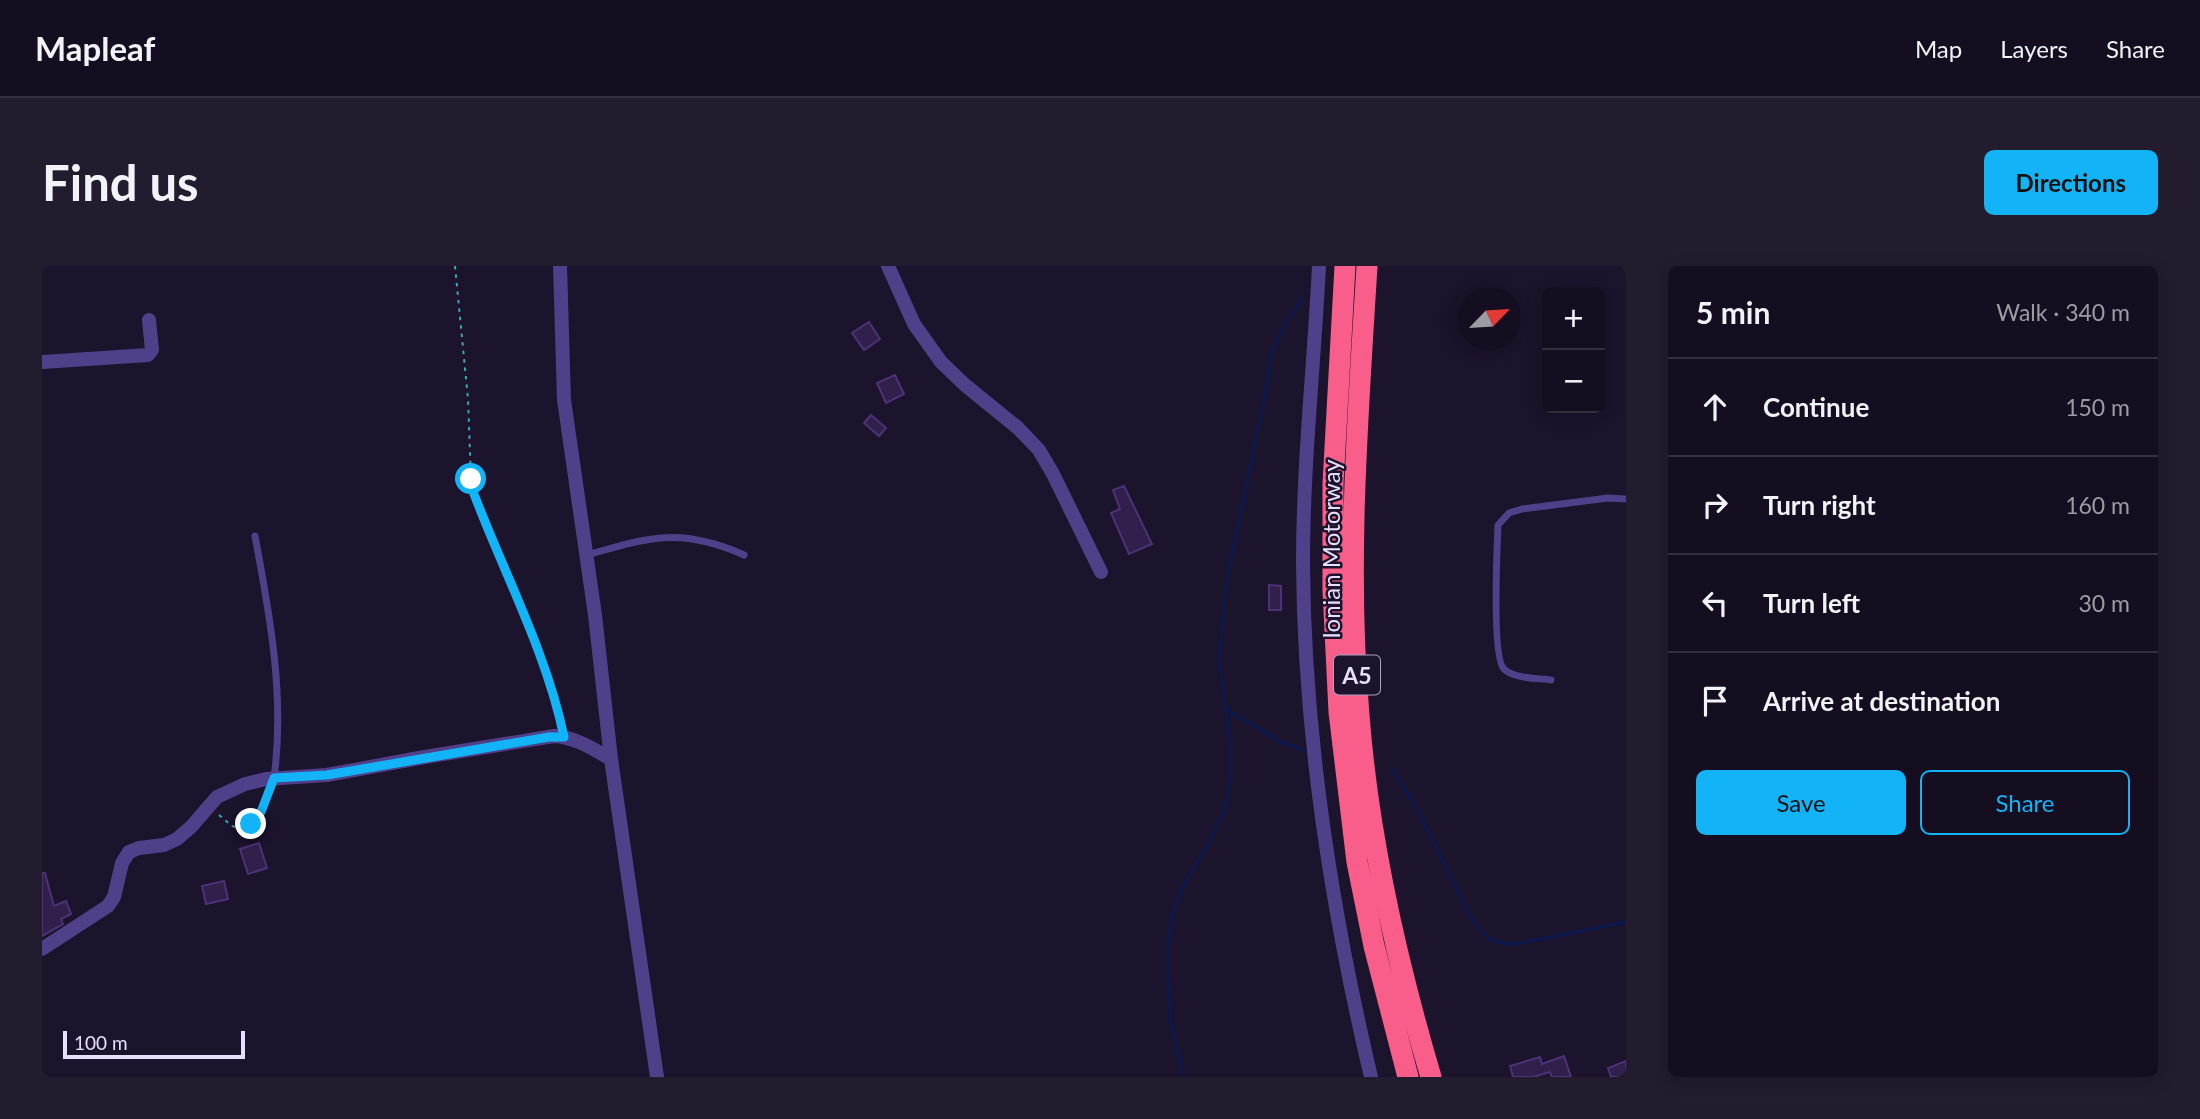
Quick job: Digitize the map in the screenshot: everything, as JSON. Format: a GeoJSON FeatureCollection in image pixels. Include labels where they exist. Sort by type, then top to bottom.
{"type":"FeatureCollection","features":[{"type":"Feature","properties":{"kind":"highway","name":"Ionian Motorway"},"geometry":{"type":"LineString","coordinates":[[1345,266],[1333,484],[1333,590],[1339,712],[1357,862],[1374,946],[1408,1077]]}},
{"type":"Feature","properties":{"kind":"highway","name":"Ionian Motorway"},"geometry":{"type":"LineString","coordinates":[[1367,266],[1355,481],[1354,593],[1359,715],[1375,832],[1391,920],[1431,1077]]}},
{"type":"Feature","properties":{"kind":"street"},"geometry":{"type":"LineString","coordinates":[[560,266],[564,400],[611,759],[657,1077]]}},
{"type":"Feature","properties":{"kind":"street"},"geometry":{"type":"LineString","coordinates":[[888,266],[914,324],[941,362],[1039,450],[1101,572]]}},
{"type":"Feature","properties":{"kind":"street"},"geometry":{"type":"LineString","coordinates":[[1319,266],[1303,563],[1310,707],[1315,771],[1339,935],[1371,1077]]}},
{"type":"Feature","properties":{"kind":"street"},"geometry":{"type":"LineString","coordinates":[[42,362],[148,355],[152,350],[149,320]]}},
{"type":"Feature","properties":{"kind":"street"},"geometry":{"type":"LineString","coordinates":[[42,949],[105,909],[114,897],[122,863],[130,852],[139,848],[164,845],[177,839],[220,794],[254,781],[327,775],[549,737],[564,737],[611,759]]}},
{"type":"Feature","properties":{"kind":"lane"},"geometry":{"type":"LineString","coordinates":[[1551,680],[1511,674],[1499,660],[1498,525],[1509,513],[1522,509],[1608,498],[1626,499]]}},
{"type":"Feature","properties":{"kind":"lane"},"geometry":{"type":"LineString","coordinates":[[255,536],[271,621],[276,673],[277,757],[274,778]]}},
{"type":"Feature","properties":{"kind":"lane"},"geometry":{"type":"LineString","coordinates":[[586,555],[631,542],[666,537],[695,537],[744,555]]}},
{"type":"Feature","properties":{"kind":"path"},"geometry":{"type":"LineString","coordinates":[[454,266],[462,328],[474,494],[532,637],[559,711],[564,737]]}},
{"type":"Feature","properties":{"kind":"path"},"geometry":{"type":"LineString","coordinates":[[208,806],[232,826],[242,829],[251,824],[261,812],[274,778]]}},
{"type":"Feature","properties":{"kind":"building"},"geometry":{"type":"Polygon","coordinates":[[[869,322],[880,339],[864,350],[852,333],[869,322]]]}},
{"type":"Feature","properties":{"kind":"building"},"geometry":{"type":"Polygon","coordinates":[[[895,375],[904,394],[886,403],[877,383],[895,375]]]}},
{"type":"Feature","properties":{"kind":"building"},"geometry":{"type":"Polygon","coordinates":[[[871,415],[886,428],[879,436],[864,423],[871,415]]]}},
{"type":"Feature","properties":{"kind":"building"},"geometry":{"type":"Polygon","coordinates":[[[1124,486],[1152,544],[1129,554],[1111,513],[1120,509],[1113,490],[1124,486]]]}},
{"type":"Feature","properties":{"kind":"building"},"geometry":{"type":"Polygon","coordinates":[[[1269,585],[1281,586],[1281,610],[1269,610],[1269,585]]]}},
{"type":"Feature","properties":{"kind":"building"},"geometry":{"type":"Polygon","coordinates":[[[259,843],[267,868],[248,874],[240,849],[259,843]]]}},
{"type":"Feature","properties":{"kind":"building"},"geometry":{"type":"Polygon","coordinates":[[[42,873],[45,873],[54,906],[66,901],[71,914],[61,919],[63,924],[42,936],[42,873]]]}},
{"type":"Feature","properties":{"kind":"building"},"geometry":{"type":"Polygon","coordinates":[[[224,881],[228,899],[206,904],[202,886],[224,881]]]}},
{"type":"Feature","properties":{"kind":"building"},"geometry":{"type":"Polygon","coordinates":[[[1564,1056],[1571,1077],[1552,1077],[1550,1072],[1533,1077],[1513,1077],[1510,1066],[1540,1057],[1542,1064],[1564,1056]]]}},
{"type":"Feature","properties":{"kind":"building"},"geometry":{"type":"Polygon","coordinates":[[[1626,1061],[1626,1077],[1611,1077],[1608,1068],[1626,1061]]]}},
{"type":"Feature","properties":{"kind":"waterway"},"geometry":{"type":"LineString","coordinates":[[1183,1077],[1171,1023],[1168,942],[1173,912],[1182,888],[1225,808],[1230,779],[1230,741],[1219,660],[1226,585],[1272,349],[1288,319],[1303,299]]}},
{"type":"Feature","properties":{"kind":"waterway"},"geometry":{"type":"LineString","coordinates":[[1226,709],[1283,743],[1304,750]]}},
{"type":"Feature","properties":{"kind":"waterway"},"geometry":{"type":"LineString","coordinates":[[1392,770],[1415,805],[1472,920],[1488,937],[1499,942],[1521,943],[1626,922]]}},
{"type":"Feature","properties":{"kind":"route"},"geometry":{"type":"LineString","coordinates":[[251,824],[261,812],[274,778],[327,775],[549,737],[564,737],[559,711],[474,494],[471,479]]}}]}
